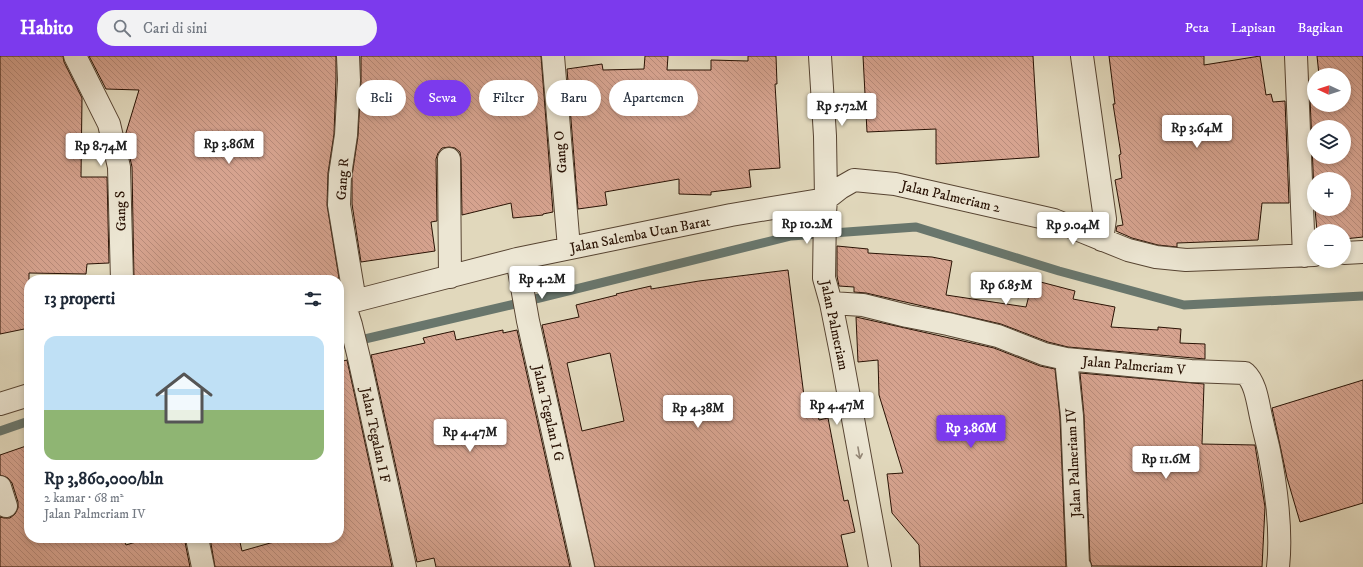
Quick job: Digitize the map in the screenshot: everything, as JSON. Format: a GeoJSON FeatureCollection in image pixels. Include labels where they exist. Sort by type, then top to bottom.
{"type":"FeatureCollection","features":[{"type":"Feature","properties":{"kind":"street","name":"Gang S"},"geometry":{"type":"LineString","coordinates":[[75,56],[109,124],[118,167],[122,275]]}},
{"type":"Feature","properties":{"kind":"street","name":"Gang R"},"geometry":{"type":"LineString","coordinates":[[346,303],[339,205],[340,175],[346,127],[349,80],[348,56]]}},
{"type":"Feature","properties":{"kind":"street","name":"Gang O"},"geometry":{"type":"LineString","coordinates":[[553,56],[569,248]]}},
{"type":"Feature","properties":{"kind":"street","name":"Jalan Palmeriam"},"geometry":{"type":"LineString","coordinates":[[820,56],[826,136],[824,278],[831,303],[841,353],[880,567]]}},
{"type":"Feature","properties":{"kind":"street"},"geometry":{"type":"LineString","coordinates":[[1082,56],[1105,219],[1102,240]]}},
{"type":"Feature","properties":{"kind":"street"},"geometry":{"type":"LineString","coordinates":[[1296,56],[1307,224]]}},
{"type":"Feature","properties":{"kind":"street"},"geometry":{"type":"LineString","coordinates":[[449,159],[450,277]]}},
{"type":"Feature","properties":{"kind":"street","name":"Jalan Palmeriam 2"},"geometry":{"type":"LineString","coordinates":[[826,206],[840,188],[854,180],[895,184],[1054,220],[1128,250],[1149,255],[1186,260],[1307,255]]}},
{"type":"Feature","properties":{"kind":"street","name":"Jalan Salemba Utan Barat"},"geometry":{"type":"LineString","coordinates":[[346,303],[517,259],[731,215],[826,206]]}},
{"type":"Feature","properties":{"kind":"street"},"geometry":{"type":"LineString","coordinates":[[1351,253],[1363,252]]}},
{"type":"Feature","properties":{"kind":"street","name":"Jalan Tegalan I G"},"geometry":{"type":"LineString","coordinates":[[517,259],[528,321],[583,567]]}},
{"type":"Feature","properties":{"kind":"street","name":"Jalan Tegalan I F"},"geometry":{"type":"LineString","coordinates":[[346,303],[405,567]]}},
{"type":"Feature","properties":{"kind":"street","name":"Jalan Palmeriam V"},"geometry":{"type":"LineString","coordinates":[[831,303],[863,305],[948,324],[998,336],[1044,354],[1066,359],[1191,371],[1243,372],[1247,375],[1254,388],[1269,451],[1276,490],[1280,552],[1278,567]]}},
{"type":"Feature","properties":{"kind":"street","name":"Jalan Palmeriam IV"},"geometry":{"type":"LineString","coordinates":[[1066,359],[1072,416],[1078,564],[1080,567]]}},
{"type":"Feature","properties":{"kind":"street"},"geometry":{"type":"LineString","coordinates":[[0,404],[24,397]]}},
{"type":"Feature","properties":{"kind":"street"},"geometry":{"type":"LineString","coordinates":[[198,543],[204,567]]}},
{"type":"Feature","properties":{"kind":"building"},"geometry":{"type":"Polygon","coordinates":[[[0,56],[63,56],[64,62],[82,98],[81,177],[107,177],[109,263],[87,264],[86,274],[29,273],[29,275],[24,275],[24,329],[0,334],[0,56]]]}},
{"type":"Feature","properties":{"kind":"building"},"geometry":{"type":"Polygon","coordinates":[[[89,56],[336,56],[334,134],[328,173],[327,205],[339,275],[134,275],[132,167],[125,136],[139,90],[106,89],[89,56]]]}},
{"type":"Feature","properties":{"kind":"building"},"geometry":{"type":"Polygon","coordinates":[[[361,56],[541,56],[553,212],[543,215],[513,218],[511,203],[462,215],[460,152],[455,148],[442,148],[436,159],[437,221],[431,222],[435,251],[361,262],[352,204],[352,176],[358,136],[359,116],[406,116],[406,80],[361,80],[361,56]]]}},
{"type":"Feature","properties":{"kind":"building"},"geometry":{"type":"Polygon","coordinates":[[[645,56],[668,56],[667,70],[711,70],[711,60],[748,61],[748,56],[776,56],[777,84],[775,84],[780,168],[749,170],[751,187],[711,192],[711,195],[679,194],[679,179],[605,192],[607,205],[578,209],[571,116],[601,116],[601,80],[568,80],[567,69],[602,64],[603,70],[644,69],[645,56]]]}},
{"type":"Feature","properties":{"kind":"building"},"geometry":{"type":"Polygon","coordinates":[[[863,56],[1033,56],[1039,157],[936,164],[936,129],[867,132],[863,56]]]}},
{"type":"Feature","properties":{"kind":"building"},"geometry":{"type":"Polygon","coordinates":[[[1109,56],[1204,56],[1204,65],[1260,56],[1266,95],[1271,94],[1273,102],[1285,101],[1289,203],[1262,203],[1258,240],[1177,243],[1177,247],[1158,245],[1132,238],[1116,231],[1117,226],[1123,225],[1115,180],[1122,178],[1119,155],[1121,154],[1113,104],[1115,104],[1109,56]]]}},
{"type":"Feature","properties":{"kind":"building"},"geometry":{"type":"Polygon","coordinates":[[[1317,56],[1363,56],[1363,237],[1351,238],[1351,224],[1316,224],[1316,216],[1351,216],[1351,172],[1313,172],[1313,164],[1351,164],[1351,120],[1311,120],[1311,112],[1351,112],[1351,68],[1318,68],[1317,56]]]}},
{"type":"Feature","properties":{"kind":"building"},"geometry":{"type":"Polygon","coordinates":[[[837,246],[868,249],[868,253],[932,257],[952,261],[946,295],[1026,307],[1033,280],[1075,291],[1073,299],[1115,307],[1111,327],[1158,330],[1158,327],[1181,329],[1180,343],[1205,344],[1205,359],[1068,347],[1048,342],[1001,324],[866,293],[854,292],[854,287],[839,286],[837,276],[837,246]]]}},
{"type":"Feature","properties":{"kind":"building"},"geometry":{"type":"Polygon","coordinates":[[[788,270],[805,404],[816,404],[819,420],[828,418],[844,501],[848,500],[855,532],[841,535],[848,567],[595,567],[542,325],[579,317],[576,305],[651,286],[651,289],[699,281],[788,270]],[[610,353],[567,363],[582,431],[624,421],[610,353]]]}},
{"type":"Feature","properties":{"kind":"building"},"geometry":{"type":"Polygon","coordinates":[[[856,317],[994,348],[1040,366],[1055,369],[1060,417],[1066,567],[920,567],[919,545],[892,513],[887,474],[903,473],[879,395],[878,360],[858,362],[856,317]]]}},
{"type":"Feature","properties":{"kind":"building"},"geometry":{"type":"Polygon","coordinates":[[[503,330],[503,333],[517,330],[570,567],[436,567],[434,558],[417,562],[371,355],[425,343],[423,338],[454,331],[456,340],[503,330]]]}},
{"type":"Feature","properties":{"kind":"building"},"geometry":{"type":"Polygon","coordinates":[[[347,360],[392,567],[215,567],[211,543],[240,543],[242,551],[270,543],[344,543],[344,361],[347,360]]]}},
{"type":"Feature","properties":{"kind":"building"},"geometry":{"type":"Polygon","coordinates":[[[1080,373],[1204,384],[1202,444],[1255,445],[1265,507],[1262,567],[1092,566],[1090,560],[1084,415],[1080,373]]]}},
{"type":"Feature","properties":{"kind":"building"},"geometry":{"type":"Polygon","coordinates":[[[1363,380],[1363,503],[1300,522],[1287,478],[1272,408],[1363,380]]]}},
{"type":"Feature","properties":{"kind":"building"},"geometry":{"type":"Polygon","coordinates":[[[24,447],[24,543],[125,543],[126,545],[133,543],[185,543],[190,567],[0,567],[0,517],[10,518],[15,514],[18,508],[18,502],[12,483],[8,478],[0,475],[0,455],[24,447]]]}},
{"type":"Feature","properties":{"kind":"waterway"},"geometry":{"type":"LineString","coordinates":[[344,344],[515,304],[791,236],[916,227],[1059,271],[1184,305],[1363,296]]}},
{"type":"Feature","properties":{"kind":"waterway"},"geometry":{"type":"LineString","coordinates":[[0,431],[24,423]]}}]}
